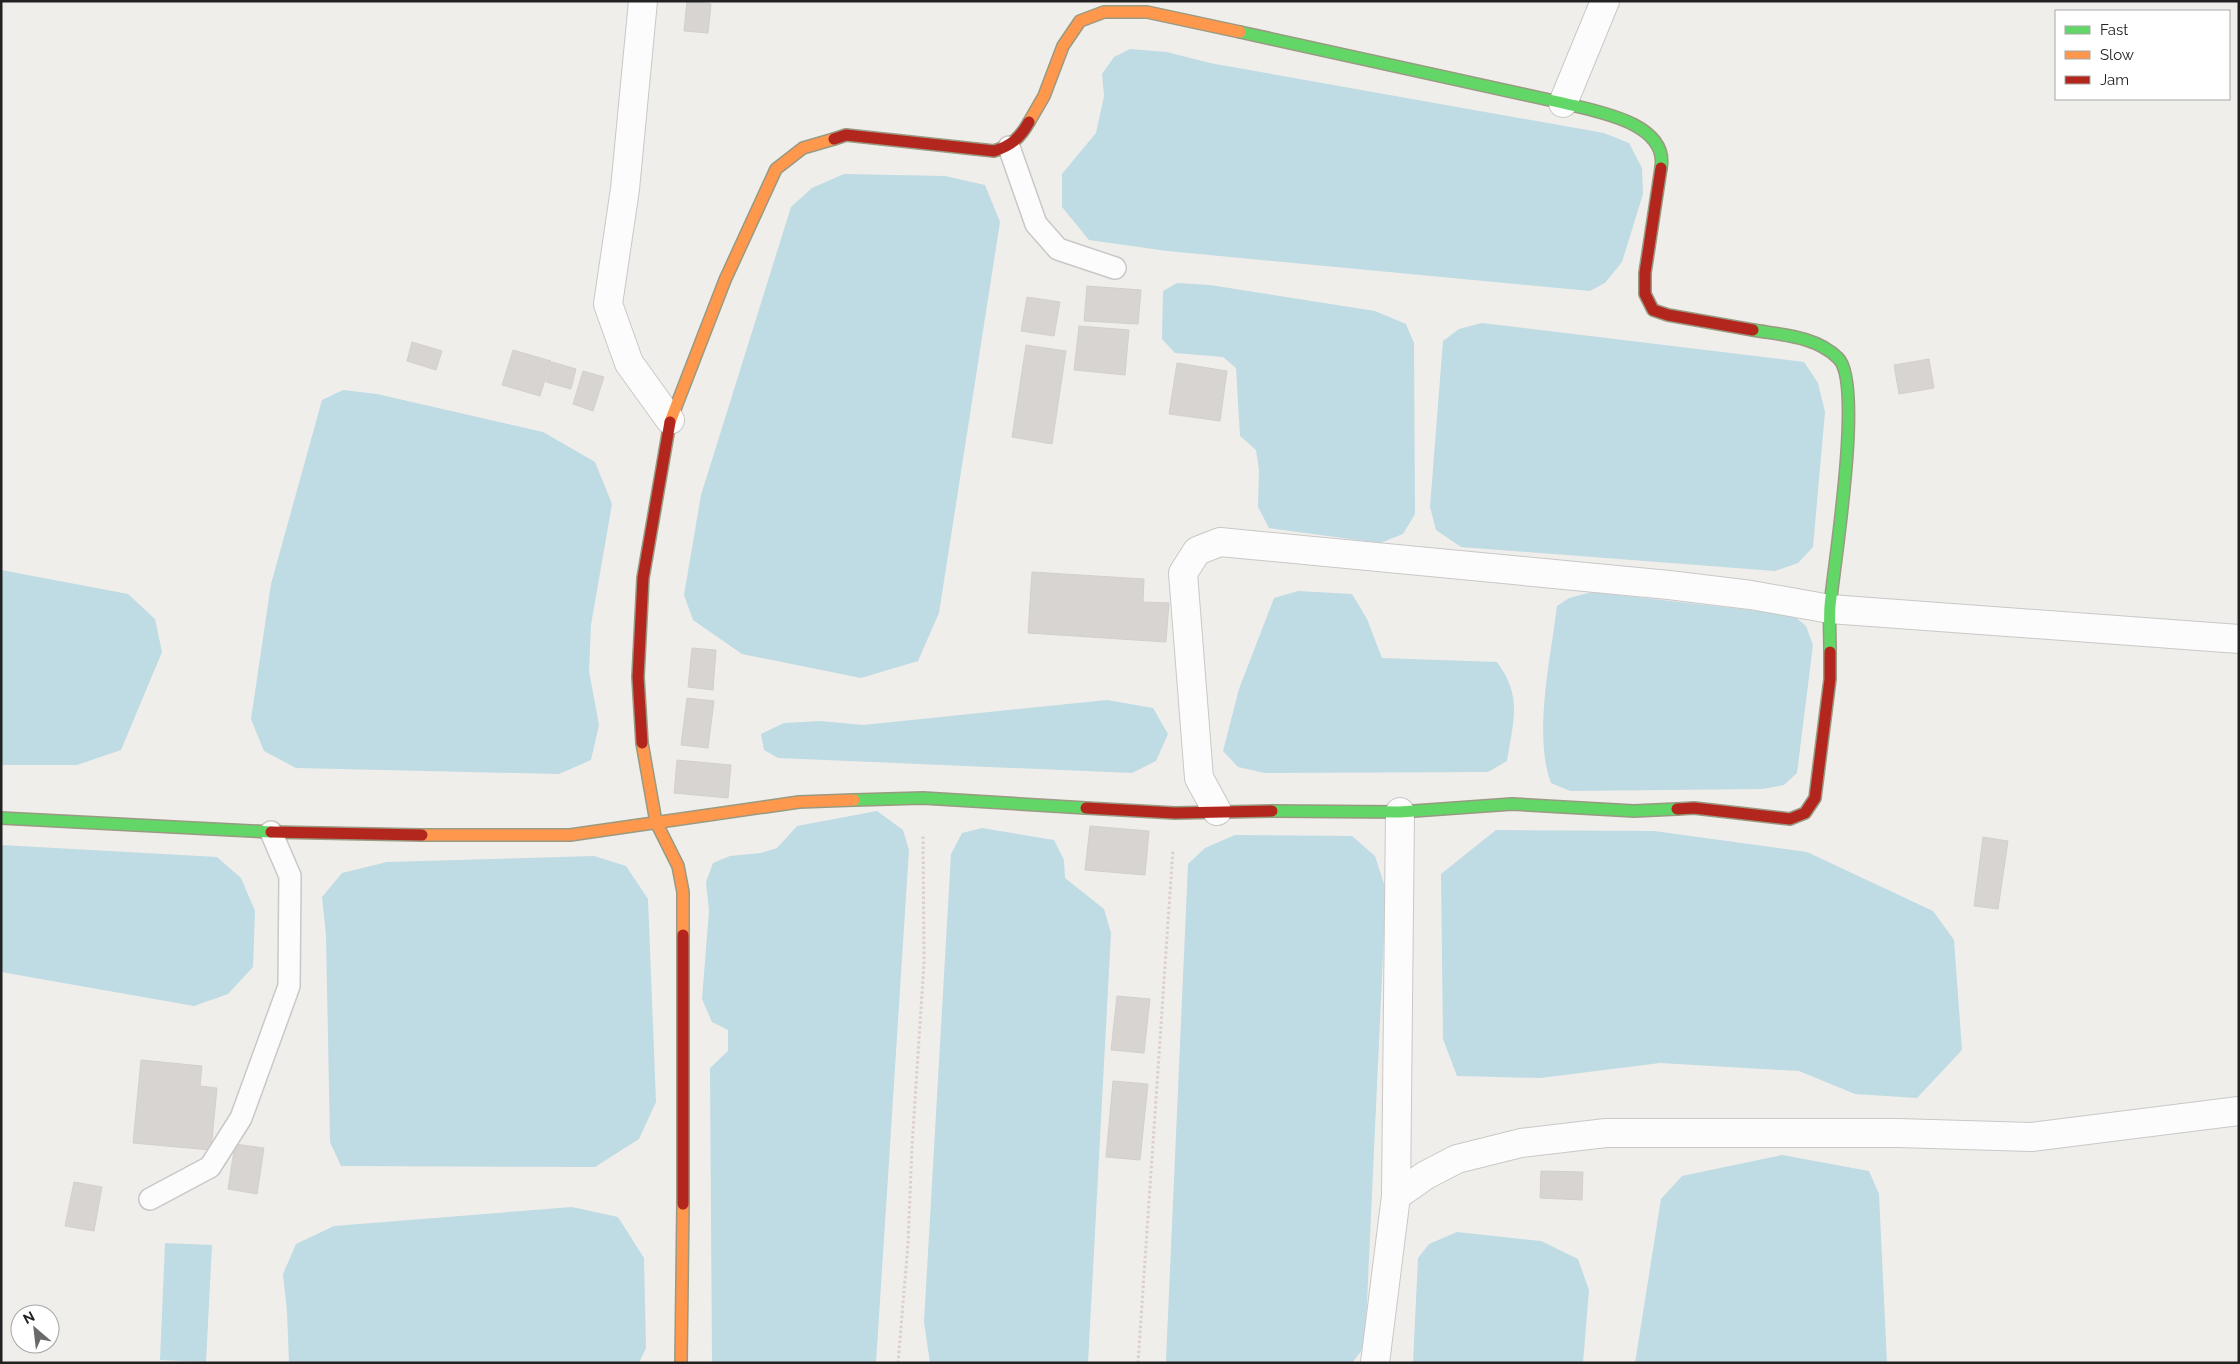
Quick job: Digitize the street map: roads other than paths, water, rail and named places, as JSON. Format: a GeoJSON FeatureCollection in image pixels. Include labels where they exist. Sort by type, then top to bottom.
{"type":"FeatureCollection","features":[{"type":"Feature","properties":{"kind":"street"},"geometry":{"type":"LineString","coordinates":[[643,1],[625,189],[608,304],[629,363],[670,420]]}},
{"type":"Feature","properties":{"kind":"street"},"geometry":{"type":"LineString","coordinates":[[1563,103],[1605,1]]}},
{"type":"Feature","properties":{"kind":"street"},"geometry":{"type":"LineString","coordinates":[[1,818],[271,832],[570,835],[656,822],[799,802],[922,798],[1175,813],[1217,811],[1400,812],[1512,804],[1634,811],[1694,808],[1790,819],[1805,813],[1815,798],[1830,679],[1830,609],[1849,430],[1848,381],[1840,360],[1819,344],[1797,337],[1668,315],[1653,310],[1645,294],[1645,274],[1662,164],[1659,146],[1647,135],[1628,122],[1563,103],[1147,12],[1104,12],[1080,21],[1063,46],[1044,96],[1024,133],[1009,147],[994,151],[846,135],[803,148],[776,169],[725,280],[670,420],[643,578],[638,677],[641,738],[656,822],[678,866],[683,892],[684,1096],[681,1363]]}},
{"type":"Feature","properties":{"kind":"street"},"geometry":{"type":"LineString","coordinates":[[1217,811],[1199,778],[1183,573],[1198,551],[1220,542],[1678,586],[1751,595],[1830,609],[2239,639]]}},
{"type":"Feature","properties":{"kind":"street"},"geometry":{"type":"LineString","coordinates":[[1375,1363],[1396,1196],[1400,812]]}},
{"type":"Feature","properties":{"kind":"street"},"geometry":{"type":"LineString","coordinates":[[1396,1196],[1426,1175],[1457,1159],[1522,1143],[1606,1133],[1898,1133],[2032,1137],[2239,1111]]}},
{"type":"Feature","properties":{"kind":"lane"},"geometry":{"type":"LineString","coordinates":[[1009,147],[1036,224],[1058,249],[1115,268]]}},
{"type":"Feature","properties":{"kind":"lane"},"geometry":{"type":"LineString","coordinates":[[150,1199],[210,1167],[241,1118],[289,986],[290,876],[271,832]]}},
{"type":"Feature","properties":{"kind":"water"},"geometry":{"type":"Polygon","coordinates":[[[1130,49],[1167,52],[1210,63],[1604,133],[1629,143],[1642,168],[1643,194],[1622,262],[1605,283],[1590,291],[1167,251],[1089,240],[1062,207],[1062,174],[1096,133],[1104,96],[1102,74],[1114,57],[1130,49]]]}},
{"type":"Feature","properties":{"kind":"water"},"geometry":{"type":"Polygon","coordinates":[[[844,174],[945,176],[985,185],[1000,222],[939,613],[918,661],[861,678],[742,654],[693,620],[684,595],[701,495],[791,207],[812,188],[844,174]]]}},
{"type":"Feature","properties":{"kind":"water"},"geometry":{"type":"Polygon","coordinates":[[[1177,283],[1210,285],[1375,311],[1406,324],[1414,343],[1415,514],[1403,534],[1380,543],[1269,528],[1258,507],[1259,470],[1256,450],[1240,436],[1236,368],[1223,357],[1175,353],[1162,339],[1163,291],[1177,283]]]}},
{"type":"Feature","properties":{"kind":"water"},"geometry":{"type":"Polygon","coordinates":[[[1482,323],[1804,362],[1818,383],[1825,412],[1813,547],[1798,563],[1775,571],[1461,547],[1436,530],[1430,507],[1443,341],[1459,329],[1482,323]]]}},
{"type":"Feature","properties":{"kind":"water"},"geometry":{"type":"Polygon","coordinates":[[[343,390],[377,394],[543,432],[595,462],[612,504],[591,625],[589,671],[599,725],[591,760],[559,774],[296,768],[264,751],[251,719],[271,584],[322,400],[343,390]]]}},
{"type":"Feature","properties":{"kind":"water"},"geometry":{"type":"Polygon","coordinates":[[[1,570],[128,594],[155,619],[162,652],[121,750],[77,765],[1,765],[1,570]]]}},
{"type":"Feature","properties":{"kind":"water"},"geometry":{"type":"Polygon","coordinates":[[[1298,591],[1352,594],[1367,619],[1382,658],[1497,662],[1505,675],[1513,698],[1513,721],[1507,761],[1488,772],[1265,773],[1238,767],[1223,751],[1239,689],[1274,598],[1298,591]]]}},
{"type":"Feature","properties":{"kind":"water"},"geometry":{"type":"Polygon","coordinates":[[[1592,592],[1793,615],[1806,626],[1813,645],[1797,773],[1784,785],[1763,789],[1570,791],[1551,783],[1546,764],[1543,720],[1557,606],[1569,598],[1592,592]]]}},
{"type":"Feature","properties":{"kind":"water"},"geometry":{"type":"Polygon","coordinates":[[[1107,700],[1153,708],[1168,734],[1156,761],[1132,773],[778,758],[764,750],[761,734],[784,723],[820,721],[863,725],[1107,700]]]}},
{"type":"Feature","properties":{"kind":"water"},"geometry":{"type":"Polygon","coordinates":[[[877,811],[903,830],[909,850],[876,1363],[712,1363],[710,1068],[728,1051],[728,1030],[712,1022],[702,999],[709,911],[706,882],[713,863],[730,856],[761,853],[777,848],[797,826],[877,811]]]}},
{"type":"Feature","properties":{"kind":"water"},"geometry":{"type":"Polygon","coordinates":[[[982,828],[1054,840],[1064,860],[1065,878],[1104,909],[1111,933],[1088,1363],[930,1363],[924,1322],[951,854],[962,833],[982,828]]]}},
{"type":"Feature","properties":{"kind":"water"},"geometry":{"type":"Polygon","coordinates":[[[1496,830],[1654,831],[1807,852],[1933,911],[1954,940],[1962,1050],[1917,1098],[1855,1094],[1799,1071],[1660,1063],[1540,1078],[1457,1076],[1443,1039],[1441,874],[1496,830]]]}},
{"type":"Feature","properties":{"kind":"water"},"geometry":{"type":"Polygon","coordinates":[[[1235,835],[1352,836],[1375,856],[1386,890],[1365,1346],[1352,1363],[1167,1363],[1166,1360],[1188,864],[1205,848],[1235,835]]]}},
{"type":"Feature","properties":{"kind":"water"},"geometry":{"type":"Polygon","coordinates":[[[1,845],[217,857],[241,878],[255,911],[253,967],[228,994],[194,1006],[1,972],[1,845]]]}},
{"type":"Feature","properties":{"kind":"water"},"geometry":{"type":"Polygon","coordinates":[[[594,856],[626,866],[648,899],[656,1102],[639,1139],[595,1167],[341,1166],[330,1142],[326,935],[322,897],[342,873],[387,862],[594,856]]]}},
{"type":"Feature","properties":{"kind":"water"},"geometry":{"type":"Polygon","coordinates":[[[1782,1155],[1869,1171],[1879,1194],[1887,1363],[1635,1363],[1661,1199],[1682,1176],[1782,1155]]]}},
{"type":"Feature","properties":{"kind":"water"},"geometry":{"type":"Polygon","coordinates":[[[572,1207],[618,1217],[644,1258],[646,1348],[639,1363],[289,1363],[287,1311],[283,1274],[296,1244],[334,1226],[572,1207]]]}},
{"type":"Feature","properties":{"kind":"water"},"geometry":{"type":"Polygon","coordinates":[[[1457,1232],[1541,1241],[1578,1259],[1589,1290],[1583,1363],[1413,1363],[1418,1258],[1429,1244],[1457,1232]]]}},
{"type":"Feature","properties":{"kind":"water"},"geometry":{"type":"Polygon","coordinates":[[[165,1243],[212,1245],[206,1362],[160,1360],[165,1243]]]}}]}
